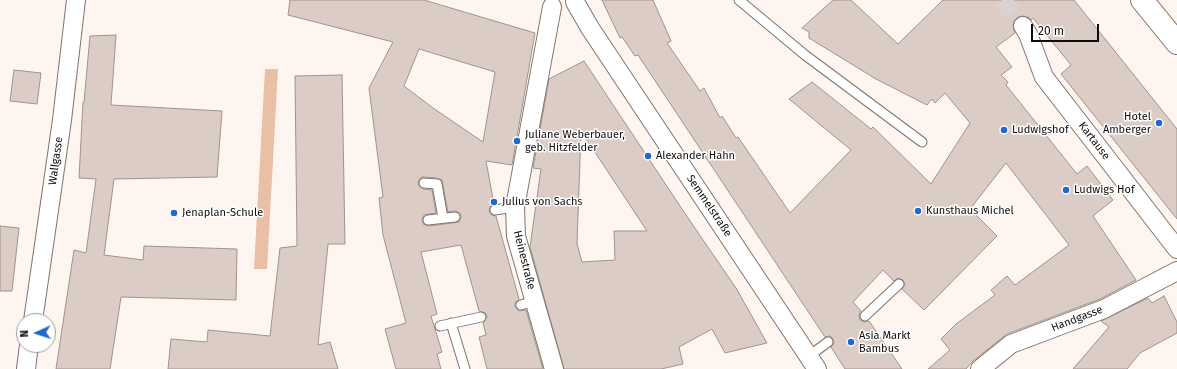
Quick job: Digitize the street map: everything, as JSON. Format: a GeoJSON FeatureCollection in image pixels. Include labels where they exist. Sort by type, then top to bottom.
{"type":"FeatureCollection","features":[{"type":"Feature","properties":{"kind":"street","name":"Wallgasse"},"geometry":{"type":"LineString","coordinates":[[34,313],[62,120],[76,0]]}},
{"type":"Feature","properties":{"kind":"street"},"geometry":{"type":"LineString","coordinates":[[1142,0],[1177,43]]}},
{"type":"Feature","properties":{"kind":"street"},"geometry":{"type":"LineString","coordinates":[[546,4],[563,8],[576,1]]}},
{"type":"Feature","properties":{"kind":"street","name":"Semmelstraße"},"geometry":{"type":"LineString","coordinates":[[576,1],[590,28],[813,362]]}},
{"type":"Feature","properties":{"kind":"street","name":"Heinestraße"},"geometry":{"type":"LineString","coordinates":[[546,4],[515,207],[516,236],[528,303],[554,369]]}},
{"type":"Feature","properties":{"kind":"street","name":"Kartause"},"geometry":{"type":"LineString","coordinates":[[1023,26],[1028,34],[1044,77],[1177,249]]}},
{"type":"Feature","properties":{"kind":"street","name":"Handgasse"},"geometry":{"type":"LineString","coordinates":[[980,369],[1011,344],[1104,309],[1177,271]]}},
{"type":"Feature","properties":{"kind":"street"},"geometry":{"type":"LineString","coordinates":[[26,369],[28,353]]}},
{"type":"Feature","properties":{"kind":"lane"},"geometry":{"type":"LineString","coordinates":[[739,0],[804,55],[922,142]]}},
{"type":"Feature","properties":{"kind":"lane"},"geometry":{"type":"LineString","coordinates":[[424,183],[437,184],[443,218]]}},
{"type":"Feature","properties":{"kind":"lane"},"geometry":{"type":"LineString","coordinates":[[495,210],[515,207]]}},
{"type":"Feature","properties":{"kind":"lane"},"geometry":{"type":"LineString","coordinates":[[428,220],[455,217]]}},
{"type":"Feature","properties":{"kind":"lane"},"geometry":{"type":"LineString","coordinates":[[866,316],[898,284]]}},
{"type":"Feature","properties":{"kind":"lane"},"geometry":{"type":"LineString","coordinates":[[440,326],[481,317]]}},
{"type":"Feature","properties":{"kind":"lane"},"geometry":{"type":"LineString","coordinates":[[451,323],[465,369]]}},
{"type":"Feature","properties":{"kind":"lane"},"geometry":{"type":"LineString","coordinates":[[813,362],[828,342]]}},
{"type":"Feature","properties":{"kind":"shaded area"},"geometry":{"type":"Polygon","coordinates":[[[265,69],[278,69],[267,269],[254,269],[265,69]]]}},
{"type":"Feature","properties":{"kind":"building"},"geometry":{"type":"Polygon","coordinates":[[[290,0],[424,0],[535,33],[512,165],[486,161],[494,204],[490,207],[489,211],[492,215],[496,216],[519,299],[515,303],[515,307],[519,311],[526,310],[543,369],[487,369],[479,337],[486,335],[483,323],[487,316],[485,313],[479,311],[461,245],[421,252],[437,314],[431,316],[442,352],[437,354],[441,369],[396,369],[385,329],[406,323],[383,235],[379,198],[383,197],[369,88],[393,42],[288,15],[290,0]],[[419,49],[404,86],[483,142],[495,72],[419,49]],[[422,177],[419,180],[418,185],[423,189],[432,190],[436,213],[424,215],[422,220],[423,224],[429,226],[459,222],[461,217],[460,213],[455,211],[448,212],[442,180],[437,178],[422,177]]]}},
{"type":"Feature","properties":{"kind":"building"},"geometry":{"type":"Polygon","coordinates":[[[602,0],[653,0],[671,41],[667,43],[700,91],[704,88],[720,118],[722,116],[736,138],[738,137],[790,213],[851,150],[789,99],[812,82],[871,129],[873,127],[931,184],[970,123],[945,93],[935,103],[932,99],[927,105],[876,79],[809,38],[809,32],[802,28],[833,0],[851,0],[898,44],[943,0],[1074,0],[1177,129],[1177,219],[1061,74],[1071,65],[1033,18],[1031,20],[1028,17],[1018,17],[1014,21],[1013,26],[1015,33],[996,47],[1012,67],[1001,75],[1008,82],[1006,85],[1077,174],[1087,166],[1113,200],[1093,216],[1136,280],[1100,299],[1007,334],[973,361],[966,369],[928,369],[950,350],[941,339],[956,324],[995,295],[991,290],[1007,276],[1015,285],[1069,245],[1006,163],[970,209],[997,236],[924,310],[902,289],[905,285],[903,280],[898,278],[894,281],[883,270],[853,302],[861,311],[859,315],[860,320],[864,322],[869,321],[902,369],[845,369],[831,347],[834,344],[833,339],[830,336],[825,337],[638,55],[635,56],[622,37],[620,38],[602,0]]]}},
{"type":"Feature","properties":{"kind":"building"},"geometry":{"type":"Polygon","coordinates":[[[116,35],[111,105],[222,111],[217,177],[114,179],[104,255],[143,260],[144,246],[237,249],[236,300],[121,297],[110,369],[56,369],[74,250],[86,253],[96,179],[79,178],[83,102],[90,36],[116,35]]]}},
{"type":"Feature","properties":{"kind":"building"},"geometry":{"type":"Polygon","coordinates":[[[584,61],[736,288],[767,343],[725,353],[712,329],[679,347],[683,364],[661,369],[564,369],[530,247],[541,169],[533,168],[549,79],[584,61]],[[581,131],[577,244],[582,262],[615,260],[614,231],[647,231],[581,131]]]}},
{"type":"Feature","properties":{"kind":"building"},"geometry":{"type":"Polygon","coordinates":[[[14,70],[41,73],[37,104],[10,101],[14,70]]]}},
{"type":"Feature","properties":{"kind":"building"},"geometry":{"type":"Polygon","coordinates":[[[342,75],[345,244],[328,244],[318,345],[330,342],[338,369],[168,369],[171,339],[207,342],[208,330],[270,336],[280,248],[297,246],[295,76],[342,75]]]}},
{"type":"Feature","properties":{"kind":"building"},"geometry":{"type":"Polygon","coordinates":[[[0,226],[19,228],[12,291],[0,291],[0,226]]]}},
{"type":"Feature","properties":{"kind":"building"},"geometry":{"type":"Polygon","coordinates":[[[1164,296],[1177,322],[1177,333],[1140,353],[1127,369],[1073,369],[1109,327],[1101,321],[1148,298],[1152,303],[1164,296]]]}},
{"type":"Feature","properties":{"kind":"tunnel"},"geometry":{"type":"LineString","coordinates":[[1002,0],[1023,26]]}},
{"type":"Feature","properties":{"kind":"place","name":"Hotel Amberger"},"geometry":{"type":"Point","coordinates":[1159,123]}},
{"type":"Feature","properties":{"kind":"place","name":"Ludwigshof"},"geometry":{"type":"Point","coordinates":[1004,130]}},
{"type":"Feature","properties":{"kind":"place","name":"Juliane Weberbauer, geb. Hitzfelder"},"geometry":{"type":"Point","coordinates":[517,141]}},
{"type":"Feature","properties":{"kind":"place","name":"Alexander Hahn"},"geometry":{"type":"Point","coordinates":[648,156]}},
{"type":"Feature","properties":{"kind":"place","name":"Ludwigs Hof"},"geometry":{"type":"Point","coordinates":[1066,190]}},
{"type":"Feature","properties":{"kind":"place","name":"Julius von Sachs"},"geometry":{"type":"Point","coordinates":[494,202]}},
{"type":"Feature","properties":{"kind":"place","name":"Kunsthaus Michel"},"geometry":{"type":"Point","coordinates":[918,211]}},
{"type":"Feature","properties":{"kind":"place","name":"Jenaplan-Schule"},"geometry":{"type":"Point","coordinates":[174,213]}},
{"type":"Feature","properties":{"kind":"place","name":"Asia Markt Bambus"},"geometry":{"type":"Point","coordinates":[851,342]}}]}
